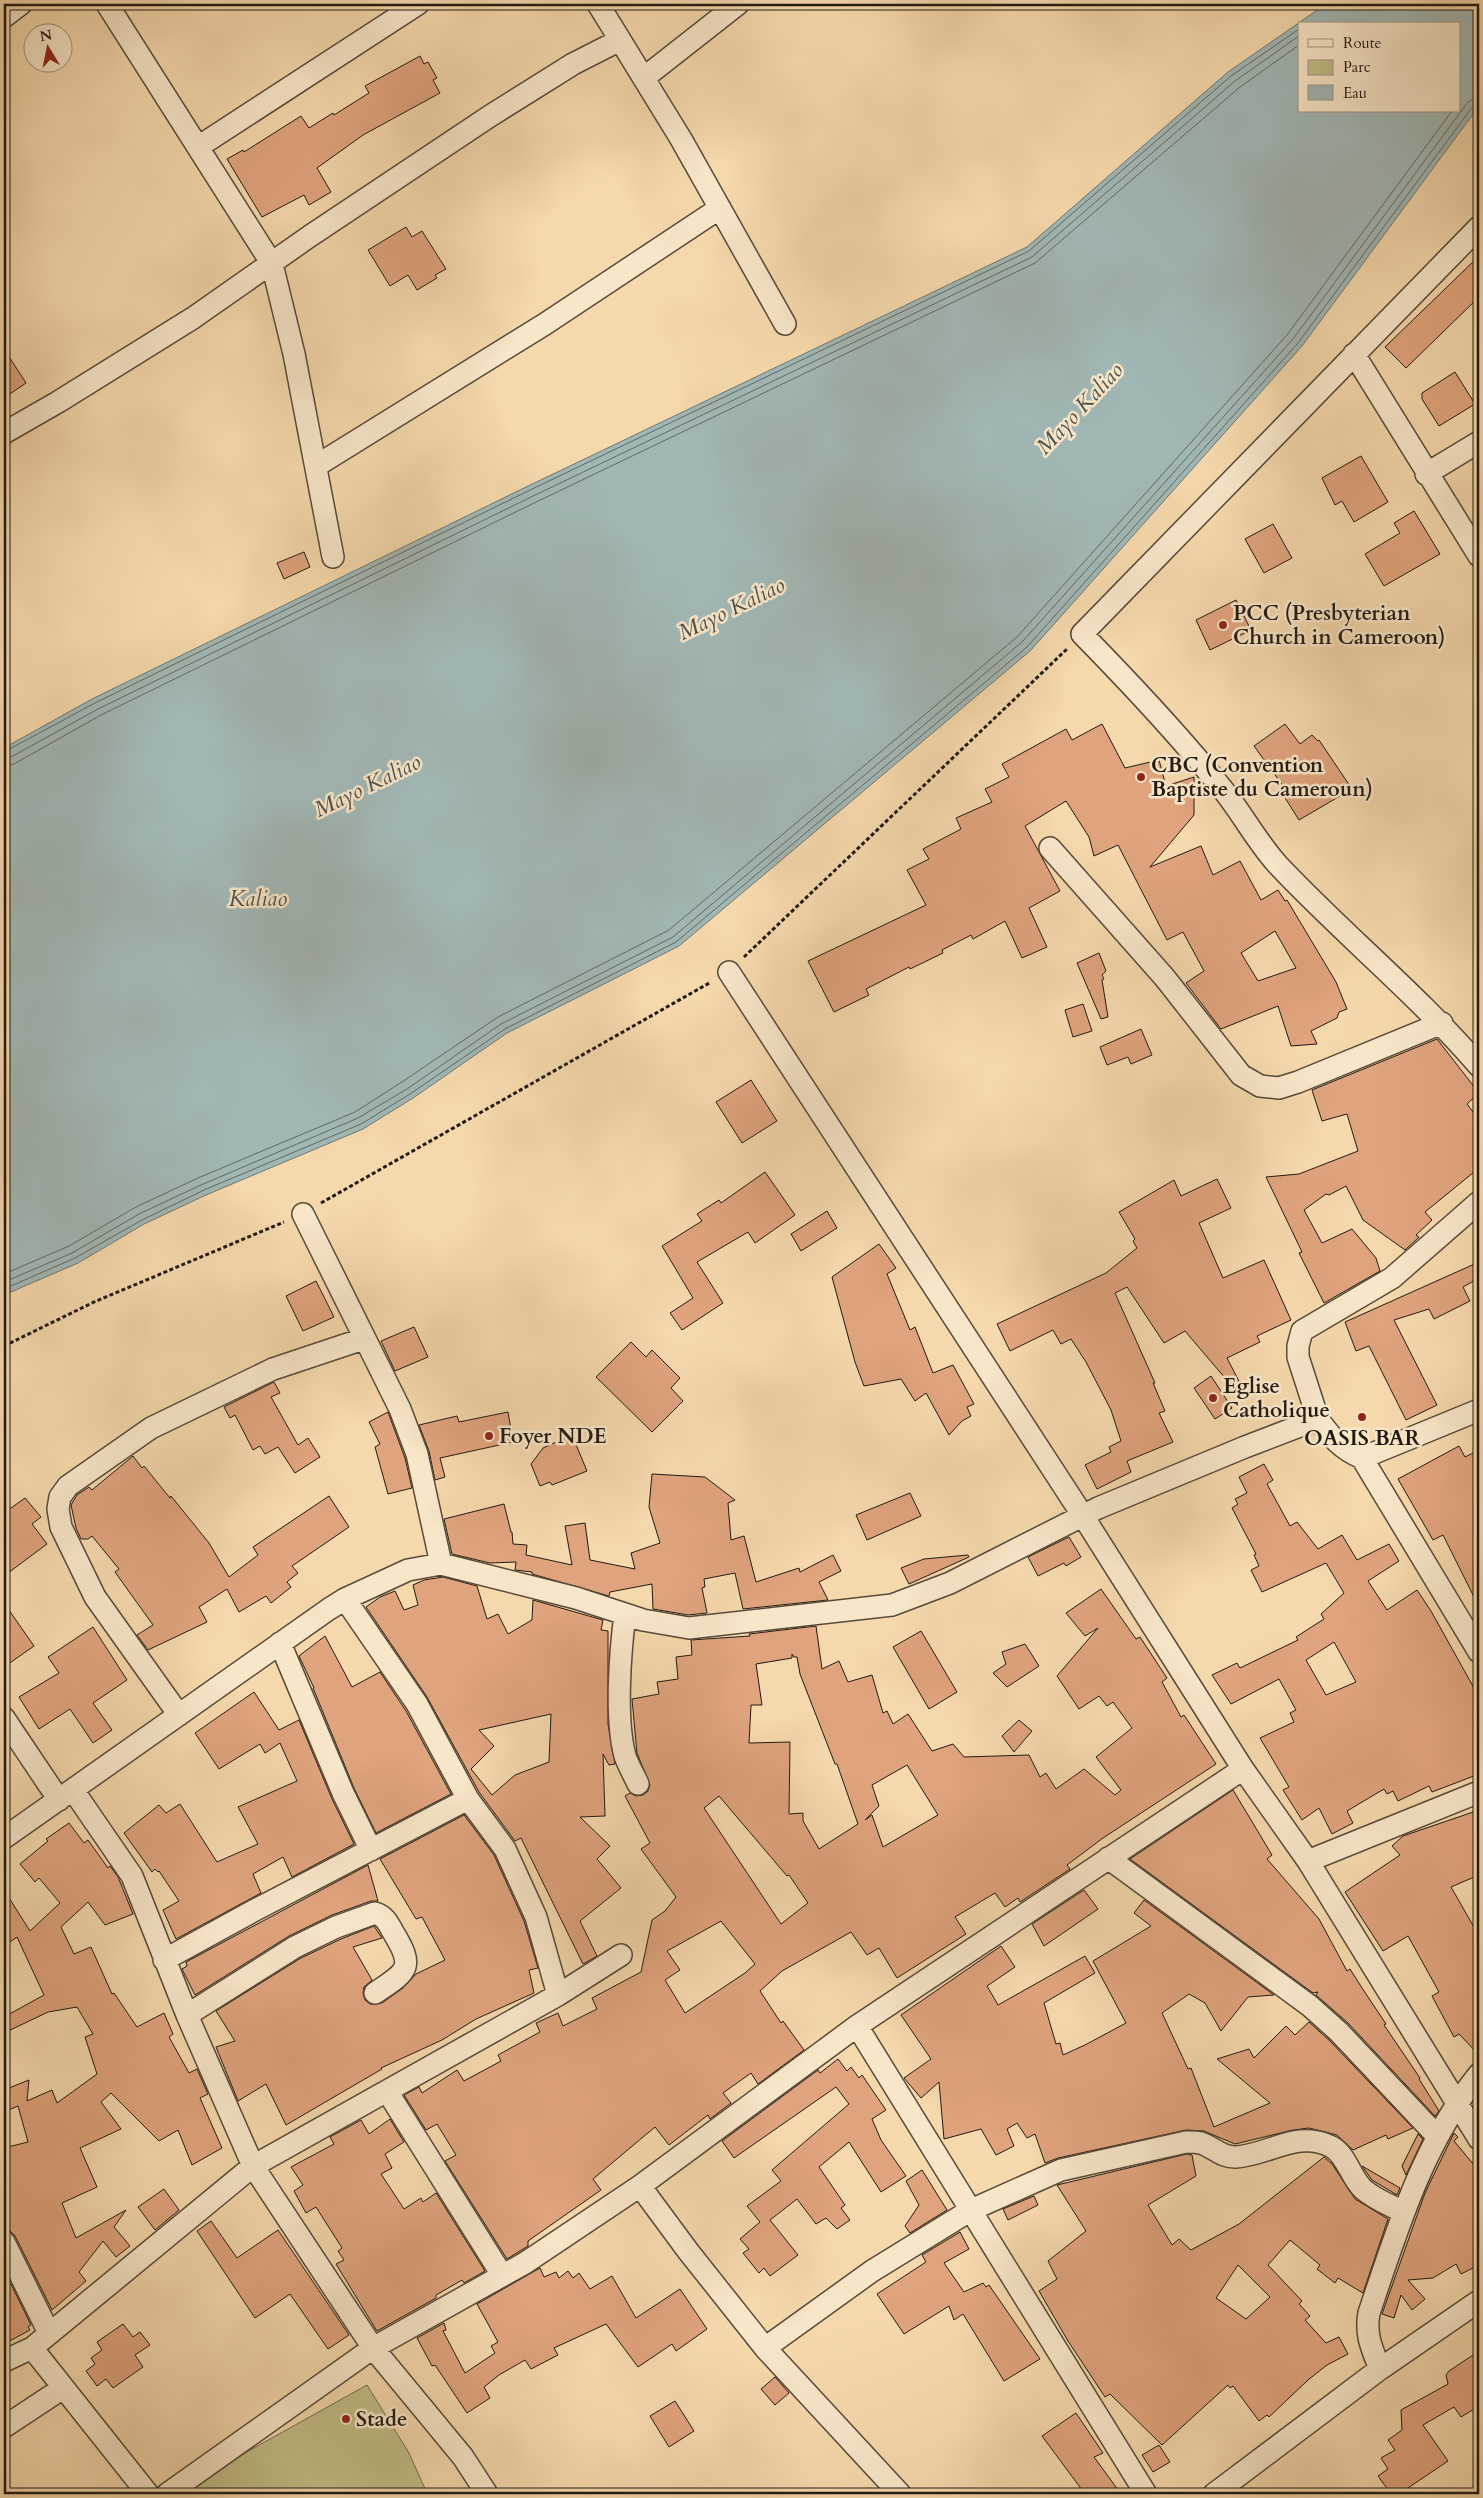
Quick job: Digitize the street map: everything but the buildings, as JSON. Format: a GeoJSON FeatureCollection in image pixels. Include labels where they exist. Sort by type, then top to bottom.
{"type":"FeatureCollection","features":[{"type":"Feature","properties":{"kind":"street"},"geometry":{"type":"LineString","coordinates":[[4,17],[21,4]]}},
{"type":"Feature","properties":{"kind":"street"},"geometry":{"type":"LineString","coordinates":[[107,4],[272,264],[294,354],[333,557]]}},
{"type":"Feature","properties":{"kind":"street"},"geometry":{"type":"LineString","coordinates":[[198,147],[418,4]]}},
{"type":"Feature","properties":{"kind":"street"},"geometry":{"type":"LineString","coordinates":[[598,4],[645,77],[785,324]]}},
{"type":"Feature","properties":{"kind":"street"},"geometry":{"type":"LineString","coordinates":[[645,77],[738,4]]}},
{"type":"Feature","properties":{"kind":"street"},"geometry":{"type":"LineString","coordinates":[[4,433],[58,402],[193,318],[490,116],[573,64],[620,40]]}},
{"type":"Feature","properties":{"kind":"street"},"geometry":{"type":"LineString","coordinates":[[316,466],[545,324],[720,208]]}},
{"type":"Feature","properties":{"kind":"street"},"geometry":{"type":"LineString","coordinates":[[1479,227],[1082,634],[1129,682],[1221,787],[1277,864],[1326,915],[1442,1022],[1479,1066]]}},
{"type":"Feature","properties":{"kind":"street"},"geometry":{"type":"LineString","coordinates":[[1354,354],[1426,474],[1479,556]]}},
{"type":"Feature","properties":{"kind":"street"},"geometry":{"type":"LineString","coordinates":[[1426,474],[1479,442]]}},
{"type":"Feature","properties":{"kind":"street"},"geometry":{"type":"LineString","coordinates":[[1050,848],[1165,978],[1241,1075],[1260,1086],[1279,1088],[1298,1082],[1442,1022]]}},
{"type":"Feature","properties":{"kind":"street"},"geometry":{"type":"LineString","coordinates":[[729,972],[1083,1516],[1243,1769],[1308,1861],[1479,2139]]}},
{"type":"Feature","properties":{"kind":"street"},"geometry":{"type":"LineString","coordinates":[[1479,1202],[1392,1278],[1302,1331],[1298,1346],[1298,1357],[1318,1419],[1334,1440],[1347,1452],[1362,1458],[1479,1652]]}},
{"type":"Feature","properties":{"kind":"street"},"geometry":{"type":"LineString","coordinates":[[302,1214],[363,1339],[400,1409],[417,1454],[441,1564]]}},
{"type":"Feature","properties":{"kind":"street"},"geometry":{"type":"LineString","coordinates":[[179,1714],[95,1597],[61,1527],[58,1509],[60,1497],[68,1486],[151,1428],[273,1369],[363,1339]]}},
{"type":"Feature","properties":{"kind":"street"},"geometry":{"type":"LineString","coordinates":[[1362,1458],[1479,1410]]}},
{"type":"Feature","properties":{"kind":"street"},"geometry":{"type":"LineString","coordinates":[[4,1838],[345,1599],[408,1570],[441,1564],[576,1598],[642,1620],[689,1628],[892,1606],[950,1583],[1083,1516],[1245,1447],[1318,1419]]}},
{"type":"Feature","properties":{"kind":"street"},"geometry":{"type":"LineString","coordinates":[[345,1599],[417,1704],[468,1799],[505,1849],[532,1908],[558,1994]]}},
{"type":"Feature","properties":{"kind":"street"},"geometry":{"type":"LineString","coordinates":[[625,1614],[622,1638],[622,1737],[626,1757],[638,1784]]}},
{"type":"Feature","properties":{"kind":"street"},"geometry":{"type":"LineString","coordinates":[[280,1643],[336,1776],[371,1850]]}},
{"type":"Feature","properties":{"kind":"street"},"geometry":{"type":"LineString","coordinates":[[4,1718],[132,1876],[164,1960],[253,2166],[373,2348],[463,2457],[487,2494]]}},
{"type":"Feature","properties":{"kind":"street"},"geometry":{"type":"LineString","coordinates":[[167,2494],[373,2348],[502,2275],[640,2186],[858,2026],[1243,1769]]}},
{"type":"Feature","properties":{"kind":"street"},"geometry":{"type":"LineString","coordinates":[[1308,1861],[1479,1792]]}},
{"type":"Feature","properties":{"kind":"street"},"geometry":{"type":"LineString","coordinates":[[164,1960],[468,1799]]}},
{"type":"Feature","properties":{"kind":"street"},"geometry":{"type":"LineString","coordinates":[[1108,1858],[1310,2006],[1339,2032],[1437,2136]]}},
{"type":"Feature","properties":{"kind":"street"},"geometry":{"type":"LineString","coordinates":[[187,2015],[295,1947],[336,1927],[375,1913],[384,1917],[405,1953],[406,1963],[398,1978],[375,1993]]}},
{"type":"Feature","properties":{"kind":"street"},"geometry":{"type":"LineString","coordinates":[[4,2361],[32,2348],[253,2166],[558,1994],[620,1955]]}},
{"type":"Feature","properties":{"kind":"street"},"geometry":{"type":"LineString","coordinates":[[858,2026],[1146,2494]]}},
{"type":"Feature","properties":{"kind":"street"},"geometry":{"type":"LineString","coordinates":[[1380,2369],[1369,2342],[1367,2328],[1369,2313],[1403,2212],[1437,2136],[1456,2102],[1479,2074]]}},
{"type":"Feature","properties":{"kind":"street"},"geometry":{"type":"LineString","coordinates":[[386,2091],[502,2275]]}},
{"type":"Feature","properties":{"kind":"street"},"geometry":{"type":"LineString","coordinates":[[765,2348],[872,2271],[971,2210],[1062,2170],[1186,2142],[1200,2142],[1227,2157],[1238,2157],[1284,2143],[1310,2140],[1333,2147],[1364,2190],[1403,2212]]}},
{"type":"Feature","properties":{"kind":"street"},"geometry":{"type":"LineString","coordinates":[[640,2186],[688,2251],[765,2348],[900,2494]]}},
{"type":"Feature","properties":{"kind":"street"},"geometry":{"type":"LineString","coordinates":[[4,2242],[49,2333]]}},
{"type":"Feature","properties":{"kind":"street"},"geometry":{"type":"LineString","coordinates":[[1214,2494],[1380,2369],[1479,2301]]}},
{"type":"Feature","properties":{"kind":"street"},"geometry":{"type":"LineString","coordinates":[[32,2348],[148,2494]]}},
{"type":"Feature","properties":{"kind":"street"},"geometry":{"type":"LineString","coordinates":[[4,2427],[63,2388]]}},
{"type":"Feature","properties":{"kind":"path"},"geometry":{"type":"LineString","coordinates":[[4,1346],[94,1302],[302,1214],[729,972],[1082,634]]}},
{"type":"Feature","properties":{"kind":"green space","name":"Stade"},"geometry":{"type":"Polygon","coordinates":[[[367,2385],[409,2453],[426,2491],[420,2494],[177,2494],[175,2492],[367,2385]]]}},
{"type":"Feature","properties":{"kind":"water","name":"Kaliao"},"geometry":{"type":"Polygon","coordinates":[[[1326,4],[1479,4],[1479,106],[1302,346],[1030,651],[679,946],[507,1033],[413,1098],[363,1129],[206,1195],[144,1224],[78,1263],[4,1295],[4,748],[92,699],[524,488],[1027,247],[1228,72],[1298,23],[1298,112],[1460,112],[1460,22],[1300,22],[1326,4]]]}},
{"type":"Feature","properties":{"kind":"place","name":"PCC (Presbyterian Church in Cameroon)"},"geometry":{"type":"Point","coordinates":[1223,625]}},
{"type":"Feature","properties":{"kind":"place","name":"CBC (Convention Baptiste du Cameroun)"},"geometry":{"type":"Point","coordinates":[1141,777]}},
{"type":"Feature","properties":{"kind":"place","name":"Eglise Catholique"},"geometry":{"type":"Point","coordinates":[1213,1398]}},
{"type":"Feature","properties":{"kind":"place","name":"OASIS BAR"},"geometry":{"type":"Point","coordinates":[1362,1417]}},
{"type":"Feature","properties":{"kind":"place","name":"Foyer NDE"},"geometry":{"type":"Point","coordinates":[489,1436]}},
{"type":"Feature","properties":{"kind":"place","name":"Stade"},"geometry":{"type":"Point","coordinates":[346,2419]}},
{"type":"Feature","properties":{"kind":"water label","name":"Mayo Kaliao"},"geometry":{"type":"Point","coordinates":[1079,408]}},
{"type":"Feature","properties":{"kind":"water label","name":"Mayo Kaliao"},"geometry":{"type":"Point","coordinates":[731,608]}},
{"type":"Feature","properties":{"kind":"water label","name":"Mayo Kaliao"},"geometry":{"type":"Point","coordinates":[367,785]}}]}
